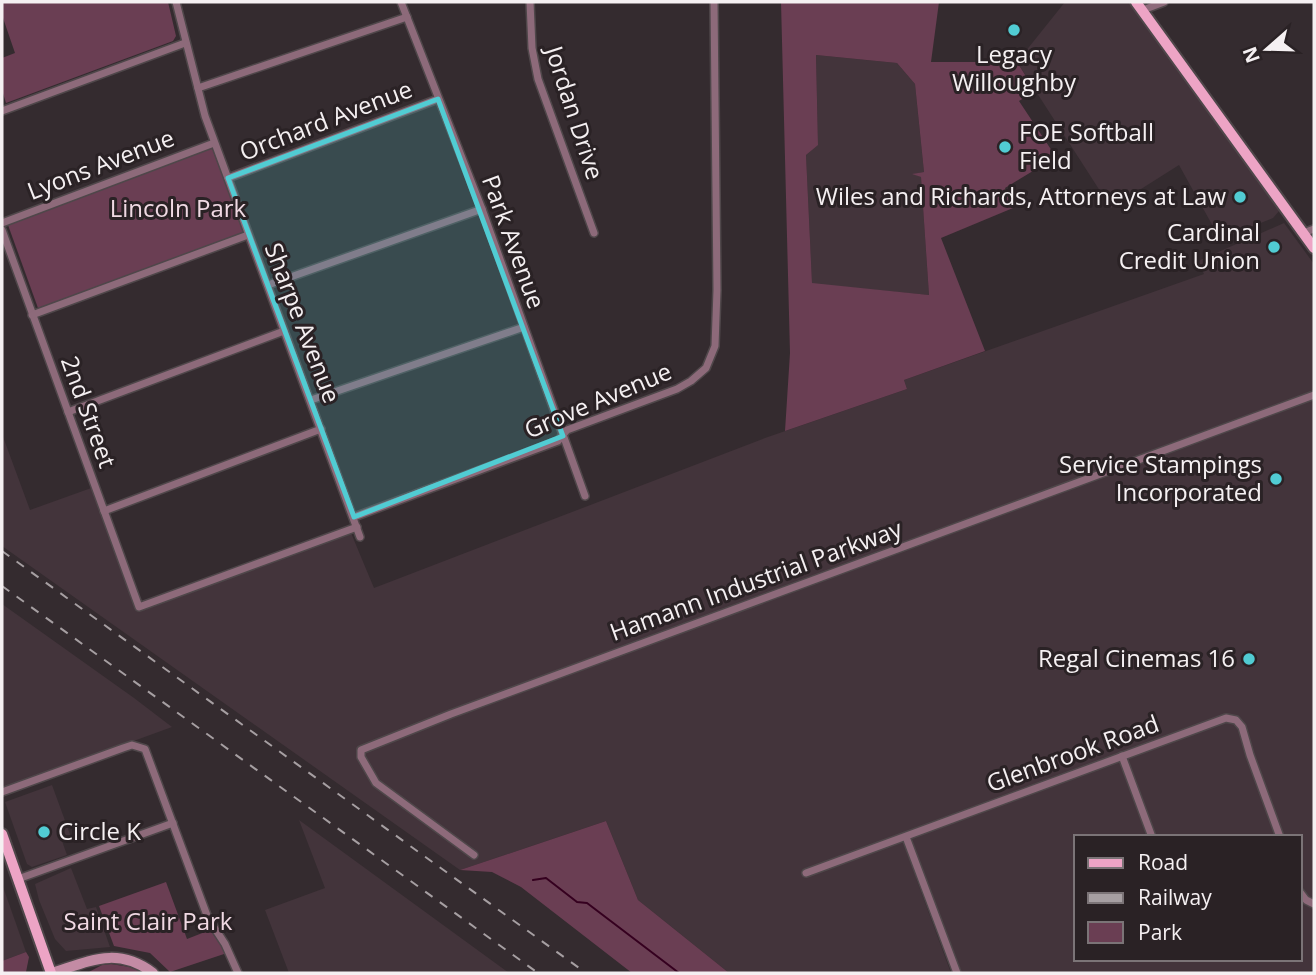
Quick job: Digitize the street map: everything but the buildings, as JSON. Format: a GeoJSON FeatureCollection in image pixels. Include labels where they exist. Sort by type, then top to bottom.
{"type":"FeatureCollection","features":[{"type":"Feature","properties":{"kind":"main road"},"geometry":{"type":"LineString","coordinates":[[1140,6],[1309,231],[1314,248]]}},
{"type":"Feature","properties":{"kind":"main road"},"geometry":{"type":"LineString","coordinates":[[2,834],[52,973]]}},
{"type":"Feature","properties":{"kind":"street","name":"Sharpe Avenue"},"geometry":{"type":"LineString","coordinates":[[176,2],[215,143],[360,537]]}},
{"type":"Feature","properties":{"kind":"street","name":"Park Avenue"},"geometry":{"type":"LineString","coordinates":[[401,2],[482,209],[584,496]]}},
{"type":"Feature","properties":{"kind":"street","name":"Jordan Drive"},"geometry":{"type":"LineString","coordinates":[[530,2],[532,48],[538,79],[594,233]]}},
{"type":"Feature","properties":{"kind":"street","name":"Grove Avenue"},"geometry":{"type":"LineString","coordinates":[[354,517],[558,441],[567,430],[677,389],[706,368],[715,346],[717,290],[715,2]]}},
{"type":"Feature","properties":{"kind":"street"},"geometry":{"type":"LineString","coordinates":[[1140,6],[1164,2]]}},
{"type":"Feature","properties":{"kind":"street"},"geometry":{"type":"LineString","coordinates":[[198,88],[407,17]]}},
{"type":"Feature","properties":{"kind":"street"},"geometry":{"type":"LineString","coordinates":[[2,111],[186,43]]}},
{"type":"Feature","properties":{"kind":"street","name":"Orchard Avenue"},"geometry":{"type":"LineString","coordinates":[[228,178],[438,99]]}},
{"type":"Feature","properties":{"kind":"street","name":"Lyons Avenue"},"geometry":{"type":"LineString","coordinates":[[2,223],[215,143]]}},
{"type":"Feature","properties":{"kind":"street"},"geometry":{"type":"LineString","coordinates":[[268,285],[482,209]]}},
{"type":"Feature","properties":{"kind":"street","name":"2nd Street"},"geometry":{"type":"LineString","coordinates":[[2,230],[139,607],[357,527]]}},
{"type":"Feature","properties":{"kind":"street"},"geometry":{"type":"LineString","coordinates":[[32,315],[248,235]]}},
{"type":"Feature","properties":{"kind":"street"},"geometry":{"type":"LineString","coordinates":[[311,400],[524,327]]}},
{"type":"Feature","properties":{"kind":"street"},"geometry":{"type":"LineString","coordinates":[[68,412],[284,331]]}},
{"type":"Feature","properties":{"kind":"street","name":"Hamann Industrial Parkway"},"geometry":{"type":"LineString","coordinates":[[474,855],[376,783],[360,757],[361,750],[451,714],[1314,395]]}},
{"type":"Feature","properties":{"kind":"street"},"geometry":{"type":"LineString","coordinates":[[104,511],[321,429]]}},
{"type":"Feature","properties":{"kind":"street","name":"Glenbrook Road"},"geometry":{"type":"LineString","coordinates":[[806,873],[1223,719],[1236,720],[1247,737],[1250,755],[1279,835]]}},
{"type":"Feature","properties":{"kind":"street"},"geometry":{"type":"LineString","coordinates":[[2,792],[122,748],[140,746],[150,757],[208,918],[225,944],[238,973]]}},
{"type":"Feature","properties":{"kind":"street"},"geometry":{"type":"LineString","coordinates":[[1122,756],[1151,835]]}},
{"type":"Feature","properties":{"kind":"street"},"geometry":{"type":"LineString","coordinates":[[18,879],[173,823]]}},
{"type":"Feature","properties":{"kind":"street"},"geometry":{"type":"LineString","coordinates":[[906,837],[957,973]]}},
{"type":"Feature","properties":{"kind":"street"},"geometry":{"type":"LineString","coordinates":[[52,973],[100,958],[115,957],[129,960],[153,973]]}},
{"type":"Feature","properties":{"kind":"highlighted area"},"geometry":{"type":"Polygon","coordinates":[[[438,99],[563,436],[354,517],[228,178],[438,99]]]}},
{"type":"Feature","properties":{"kind":"shaded area"},"geometry":{"type":"Polygon","coordinates":[[[1065,2],[1133,2],[1280,210],[1273,218],[1220,239],[1179,165],[1111,208],[1017,62],[1065,2]]]}},
{"type":"Feature","properties":{"kind":"shaded area"},"geometry":{"type":"Polygon","coordinates":[[[816,55],[897,63],[915,84],[924,172],[914,174],[921,177],[929,295],[812,284],[806,155],[818,144],[816,55]]]}},
{"type":"Feature","properties":{"kind":"shaded area"},"geometry":{"type":"Polygon","coordinates":[[[1284,223],[1314,264],[1314,973],[962,973],[924,875],[916,878],[951,973],[729,973],[638,900],[606,821],[460,870],[2,546],[2,434],[30,510],[94,487],[139,612],[351,533],[374,588],[765,438],[907,389],[904,380],[1204,274],[1198,261],[1284,223]]]}},
{"type":"Feature","properties":{"kind":"shaded area"},"geometry":{"type":"Polygon","coordinates":[[[2,604],[134,698],[172,727],[2,789],[2,604]]]}},
{"type":"Feature","properties":{"kind":"shaded area"},"geometry":{"type":"Polygon","coordinates":[[[52,785],[71,837],[62,841],[67,855],[32,867],[27,864],[5,802],[52,785]]]}},
{"type":"Feature","properties":{"kind":"shaded area"},"geometry":{"type":"Polygon","coordinates":[[[299,820],[509,973],[289,973],[265,910],[325,888],[299,820]]]}},
{"type":"Feature","properties":{"kind":"shaded area"},"geometry":{"type":"Polygon","coordinates":[[[71,868],[87,909],[96,907],[110,947],[66,951],[55,939],[35,884],[71,868]]]}},
{"type":"Feature","properties":{"kind":"shaded area"},"geometry":{"type":"Polygon","coordinates":[[[2,884],[26,952],[2,961],[2,884]]]}},
{"type":"Feature","properties":{"kind":"green space"},"geometry":{"type":"Polygon","coordinates":[[[2,2],[168,2],[176,36],[173,41],[6,103],[2,90],[2,58],[15,53],[2,15],[2,2]]]}},
{"type":"Feature","properties":{"kind":"green space"},"geometry":{"type":"Polygon","coordinates":[[[781,2],[939,2],[931,62],[1017,62],[1035,91],[1019,101],[1056,157],[1005,188],[1013,208],[941,238],[985,351],[904,380],[907,389],[785,431],[790,353],[781,2]],[[816,55],[818,145],[806,155],[812,283],[929,295],[921,177],[912,174],[924,172],[915,84],[897,63],[816,55]]]}},
{"type":"Feature","properties":{"kind":"green space","name":"Lincoln Park"},"geometry":{"type":"Polygon","coordinates":[[[212,148],[244,233],[38,308],[8,225],[212,148]]]}},
{"type":"Feature","properties":{"kind":"green space"},"geometry":{"type":"Polygon","coordinates":[[[606,821],[638,900],[729,973],[632,973],[521,887],[492,872],[460,870],[606,821]]]}},
{"type":"Feature","properties":{"kind":"green space","name":"Saint Clair Park"},"geometry":{"type":"Polygon","coordinates":[[[166,882],[187,939],[210,930],[227,953],[170,972],[150,953],[114,946],[99,906],[166,882]]]}},
{"type":"Feature","properties":{"kind":"green space"},"geometry":{"type":"Polygon","coordinates":[[[26,952],[29,957],[26,972],[2,973],[2,961],[26,952]]]}},
{"type":"Feature","properties":{"kind":"green space"},"geometry":{"type":"Polygon","coordinates":[[[111,964],[145,973],[87,973],[102,965],[111,964]]]}},
{"type":"Feature","properties":{"kind":"waterway"},"geometry":{"type":"LineString","coordinates":[[533,880],[546,878],[577,902],[587,903],[679,973]]}},
{"type":"Feature","properties":{"kind":"railway"},"geometry":{"type":"LineString","coordinates":[[2,551],[586,973]]}},
{"type":"Feature","properties":{"kind":"railway"},"geometry":{"type":"LineString","coordinates":[[2,586],[538,973]]}},
{"type":"Feature","properties":{"kind":"place","name":"Legacy Willoughby"},"geometry":{"type":"Point","coordinates":[1014,30]}},
{"type":"Feature","properties":{"kind":"place","name":"FOE Softball Field"},"geometry":{"type":"Point","coordinates":[1005,147]}},
{"type":"Feature","properties":{"kind":"place","name":"Wiles and Richards, Attorneys at Law"},"geometry":{"type":"Point","coordinates":[1240,197]}},
{"type":"Feature","properties":{"kind":"place","name":"Cardinal Credit Union"},"geometry":{"type":"Point","coordinates":[1274,247]}},
{"type":"Feature","properties":{"kind":"place","name":"Service Stampings Incorporated"},"geometry":{"type":"Point","coordinates":[1276,479]}},
{"type":"Feature","properties":{"kind":"place","name":"Regal Cinemas 16"},"geometry":{"type":"Point","coordinates":[1249,659]}},
{"type":"Feature","properties":{"kind":"place","name":"Circle K"},"geometry":{"type":"Point","coordinates":[44,832]}}]}
